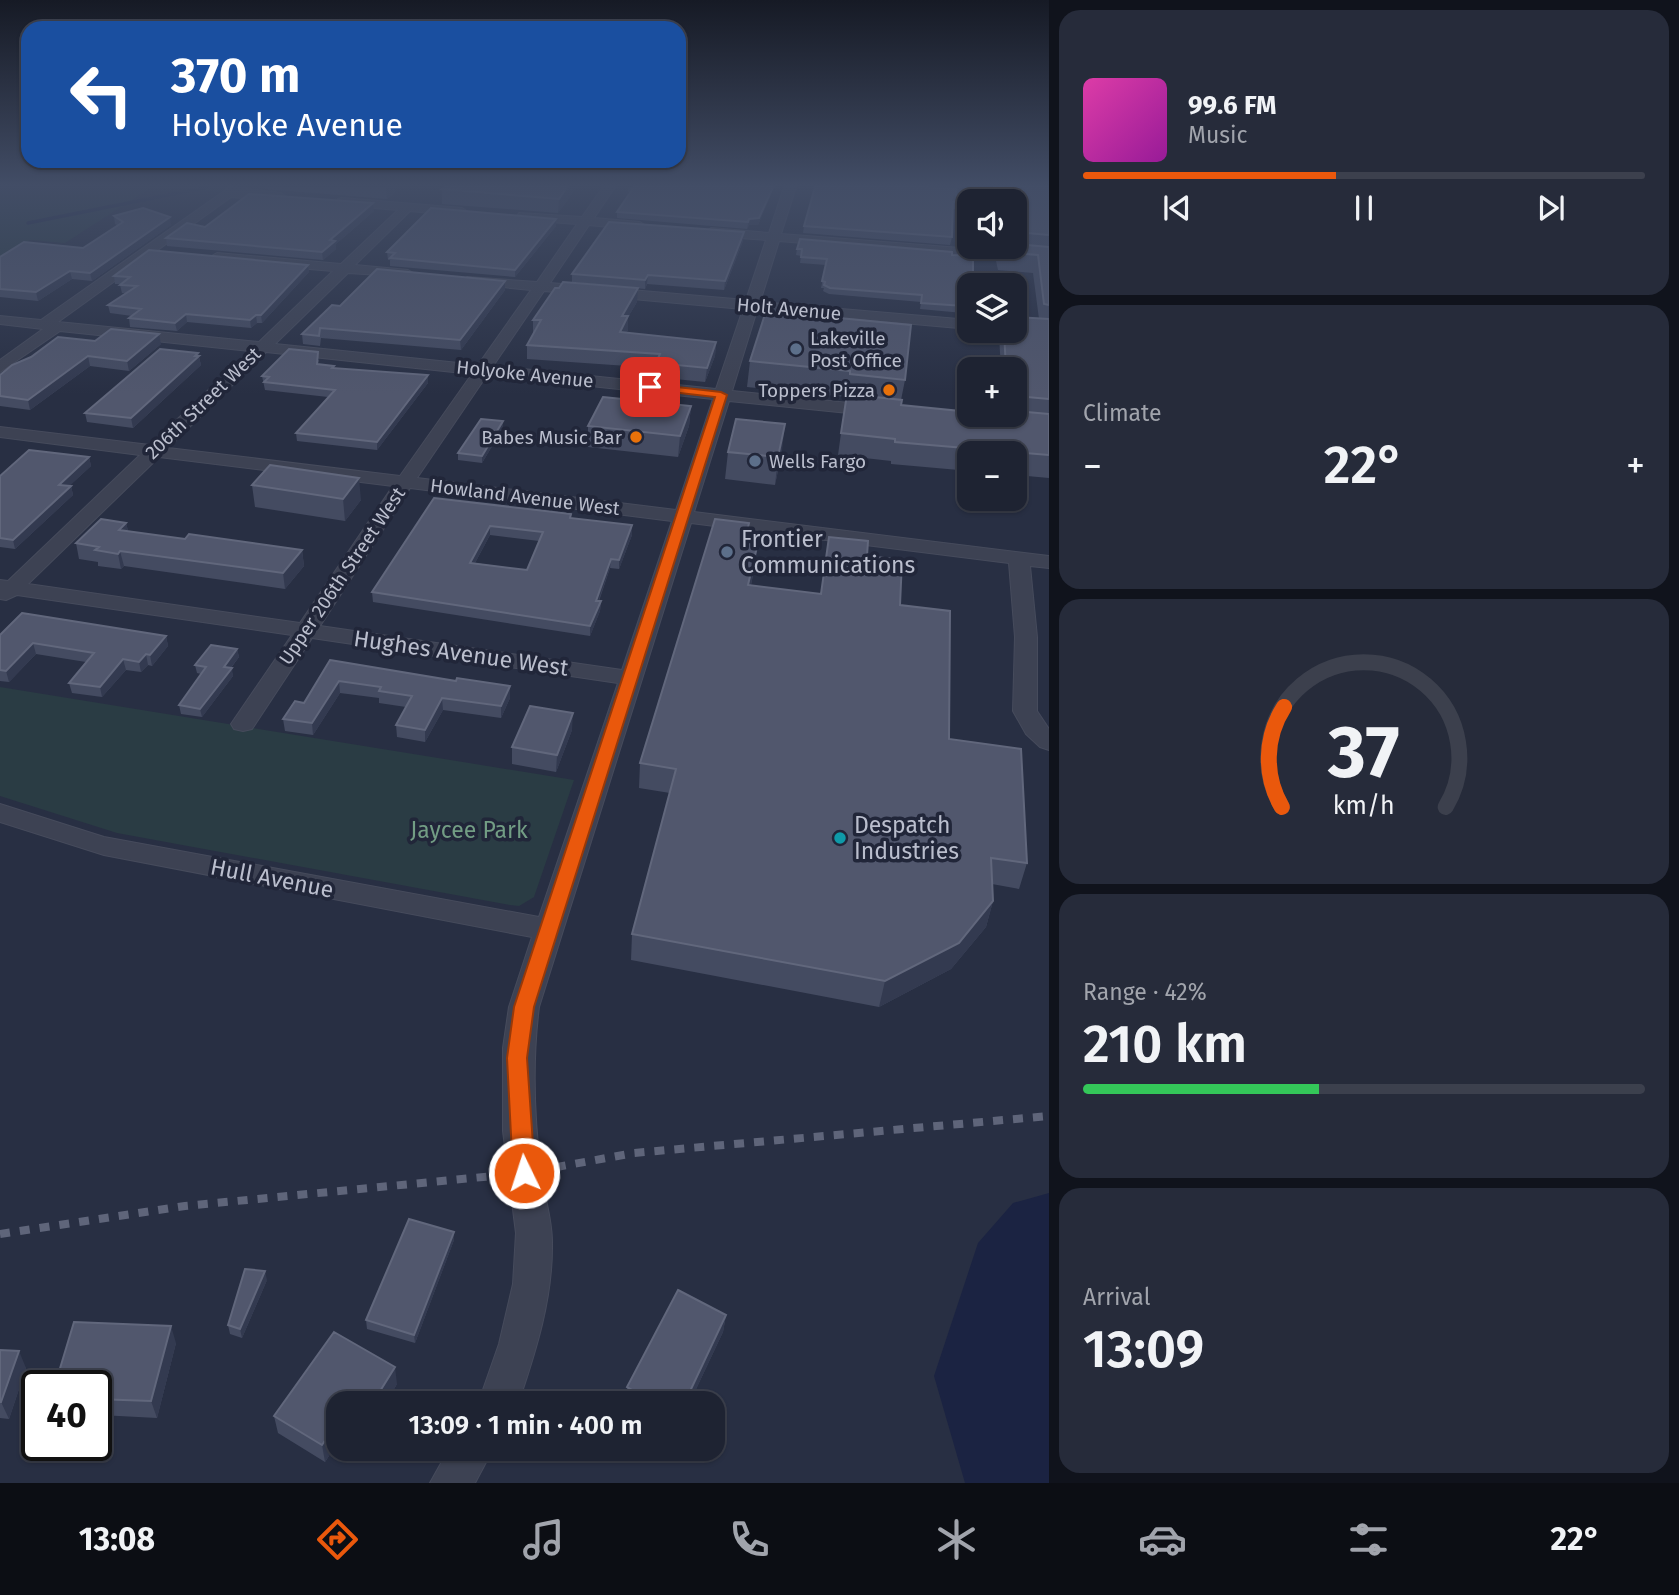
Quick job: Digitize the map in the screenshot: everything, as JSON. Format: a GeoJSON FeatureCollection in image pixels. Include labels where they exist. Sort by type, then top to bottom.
{"type":"FeatureCollection","features":[{"type":"Feature","properties":{"kind":"street"},"geometry":{"type":"LineString","coordinates":[[0,367],[141,256]]}},
{"type":"Feature","properties":{"kind":"street"},"geometry":{"type":"LineString","coordinates":[[207,256],[423,275]]}},
{"type":"Feature","properties":{"kind":"street","name":"206th Street West"},"geometry":{"type":"LineString","coordinates":[[4,591],[356,256]]}},
{"type":"Feature","properties":{"kind":"street","name":"Upper 206th Street West"},"geometry":{"type":"LineString","coordinates":[[243,724],[561,256]]}},
{"type":"Feature","properties":{"kind":"street"},"geometry":{"type":"LineString","coordinates":[[502,1391],[529,1304],[534,1241],[524,1173],[517,1058],[524,1007],[547,929],[769,256]]}},
{"type":"Feature","properties":{"kind":"street"},"geometry":{"type":"LineString","coordinates":[[1014,256],[1049,259]]}},
{"type":"Feature","properties":{"kind":"street","name":"Holt Avenue"},"geometry":{"type":"LineString","coordinates":[[463,279],[957,324]]}},
{"type":"Feature","properties":{"kind":"street","name":"Holyoke Avenue"},"geometry":{"type":"LineString","coordinates":[[0,320],[899,413]]}},
{"type":"Feature","properties":{"kind":"street","name":"Howland Avenue West"},"geometry":{"type":"LineString","coordinates":[[0,432],[1049,562]]}},
{"type":"Feature","properties":{"kind":"street"},"geometry":{"type":"LineString","coordinates":[[1019,559],[1026,637],[1026,711],[1035,729],[1049,742]]}},
{"type":"Feature","properties":{"kind":"street","name":"Hughes Avenue West"},"geometry":{"type":"LineString","coordinates":[[4,591],[631,678]]}},
{"type":"Feature","properties":{"kind":"street","name":"Hull Avenue"},"geometry":{"type":"LineString","coordinates":[[0,813],[104,846],[547,929]]}},
{"type":"Feature","properties":{"kind":"street"},"geometry":{"type":"LineString","coordinates":[[451,1483],[465,1461]]}},
{"type":"Feature","properties":{"kind":"green space","name":"Jaycee Park"},"geometry":{"type":"Polygon","coordinates":[[[0,687],[574,780],[534,897],[519,906],[510,905],[117,833],[0,796],[0,687]]]}},
{"type":"Feature","properties":{"kind":"water"},"geometry":{"type":"Polygon","coordinates":[[[1049,1193],[1049,1483],[965,1483],[934,1376],[978,1243],[1013,1203],[1049,1193]]]}},
{"type":"Feature","properties":{"kind":"building"},"geometry":{"type":"Polygon","coordinates":[[[114,256],[90,273],[70,271],[36,292],[0,289],[0,257],[114,256]]]}},
{"type":"Feature","properties":{"kind":"building"},"geometry":{"type":"Polygon","coordinates":[[[141,256],[215,256],[308,265],[261,315],[250,320],[186,314],[175,323],[129,318],[141,309],[108,305],[137,286],[120,285],[130,277],[114,276],[141,256]]]}},
{"type":"Feature","properties":{"kind":"building"},"geometry":{"type":"Polygon","coordinates":[[[392,256],[526,256],[515,270],[390,258],[392,256]]]}},
{"type":"Feature","properties":{"kind":"building"},"geometry":{"type":"Polygon","coordinates":[[[585,256],[735,256],[725,281],[648,275],[645,280],[572,274],[585,256]]]}},
{"type":"Feature","properties":{"kind":"building"},"geometry":{"type":"Polygon","coordinates":[[[957,256],[957,259],[973,259],[973,273],[957,273],[957,306],[921,303],[922,295],[830,288],[822,281],[827,259],[801,257],[957,256]]]}},
{"type":"Feature","properties":{"kind":"building"},"geometry":{"type":"Polygon","coordinates":[[[1038,256],[1049,256],[1049,305],[1044,304],[1038,256]]]}},
{"type":"Feature","properties":{"kind":"building"},"geometry":{"type":"Polygon","coordinates":[[[377,269],[505,281],[460,340],[320,328],[319,336],[302,334],[332,305],[340,306],[377,269]]]}},
{"type":"Feature","properties":{"kind":"building"},"geometry":{"type":"Polygon","coordinates":[[[563,282],[638,288],[622,316],[628,316],[620,332],[716,342],[707,368],[656,363],[660,354],[527,345],[541,320],[533,320],[555,288],[559,288],[563,282]]]}},
{"type":"Feature","properties":{"kind":"building"},"geometry":{"type":"Polygon","coordinates":[[[766,311],[911,325],[905,380],[850,374],[850,371],[750,361],[766,311]]]}},
{"type":"Feature","properties":{"kind":"building"},"geometry":{"type":"Polygon","coordinates":[[[1027,318],[1049,319],[1049,399],[1027,397],[1027,357],[1005,357],[1005,343],[1027,343],[1027,318]]]}},
{"type":"Feature","properties":{"kind":"building"},"geometry":{"type":"Polygon","coordinates":[[[111,329],[159,334],[127,361],[88,356],[28,400],[0,396],[0,375],[58,337],[95,341],[111,329]]]}},
{"type":"Feature","properties":{"kind":"building"},"geometry":{"type":"Polygon","coordinates":[[[160,349],[198,353],[195,356],[199,356],[131,418],[85,413],[160,349]]]}},
{"type":"Feature","properties":{"kind":"building"},"geometry":{"type":"Polygon","coordinates":[[[289,349],[318,352],[317,364],[334,366],[332,368],[428,375],[377,442],[296,433],[335,390],[264,382],[269,377],[262,376],[289,349]]]}},
{"type":"Feature","properties":{"kind":"building"},"geometry":{"type":"Polygon","coordinates":[[[847,394],[902,400],[901,405],[957,411],[957,427],[1027,427],[1027,412],[1049,414],[1049,455],[1027,453],[1027,441],[957,441],[957,447],[895,442],[895,439],[841,433],[847,394]]]}},
{"type":"Feature","properties":{"kind":"building"},"geometry":{"type":"Polygon","coordinates":[[[603,397],[691,406],[680,436],[588,426],[603,397]]]}},
{"type":"Feature","properties":{"kind":"building"},"geometry":{"type":"Polygon","coordinates":[[[481,419],[503,421],[482,456],[458,453],[481,419]]]}},
{"type":"Feature","properties":{"kind":"building"},"geometry":{"type":"Polygon","coordinates":[[[736,419],[785,424],[778,457],[728,452],[736,419]]]}},
{"type":"Feature","properties":{"kind":"building"},"geometry":{"type":"Polygon","coordinates":[[[29,450],[89,457],[59,485],[71,486],[13,540],[0,538],[0,476],[29,450]]]}},
{"type":"Feature","properties":{"kind":"building"},"geometry":{"type":"Polygon","coordinates":[[[270,465],[359,478],[343,499],[252,485],[270,465]]]}},
{"type":"Feature","properties":{"kind":"building"},"geometry":{"type":"Polygon","coordinates":[[[434,498],[571,514],[570,518],[632,525],[619,560],[611,559],[596,601],[601,601],[590,626],[372,592],[434,498]],[[490,526],[470,563],[527,570],[543,532],[490,526]]]}},
{"type":"Feature","properties":{"kind":"building"},"geometry":{"type":"Polygon","coordinates":[[[101,519],[126,523],[119,530],[185,539],[189,534],[302,550],[283,573],[120,551],[118,554],[76,543],[101,519]]]}},
{"type":"Feature","properties":{"kind":"building","name":"Despatch Industries"},"geometry":{"type":"Polygon","coordinates":[[[715,519],[749,523],[746,536],[759,538],[748,585],[821,594],[829,537],[868,541],[867,556],[902,560],[900,605],[950,611],[949,739],[1021,749],[1027,863],[991,858],[993,901],[959,943],[885,981],[632,934],[676,769],[640,763],[715,519]]]}},
{"type":"Feature","properties":{"kind":"building"},"geometry":{"type":"Polygon","coordinates":[[[22,613],[166,636],[150,655],[146,654],[139,662],[123,659],[100,687],[69,683],[94,653],[33,643],[6,671],[0,670],[0,635],[22,613]]]}},
{"type":"Feature","properties":{"kind":"building"},"geometry":{"type":"Polygon","coordinates":[[[211,645],[237,649],[224,667],[232,668],[200,709],[179,705],[206,667],[195,665],[211,645]]]}},
{"type":"Feature","properties":{"kind":"building"},"geometry":{"type":"Polygon","coordinates":[[[330,660],[456,681],[457,678],[510,686],[501,706],[442,698],[425,730],[396,725],[412,696],[379,691],[381,687],[339,681],[312,723],[283,719],[295,701],[304,703],[330,660]]]}},
{"type":"Feature","properties":{"kind":"building"},"geometry":{"type":"Polygon","coordinates":[[[530,706],[573,713],[557,755],[512,747],[530,706]]]}},
{"type":"Feature","properties":{"kind":"building"},"geometry":{"type":"Polygon","coordinates":[[[409,1219],[454,1232],[414,1335],[366,1320],[409,1219]]]}},
{"type":"Feature","properties":{"kind":"building"},"geometry":{"type":"Polygon","coordinates":[[[245,1269],[265,1271],[240,1329],[228,1325],[245,1269]]]}},
{"type":"Feature","properties":{"kind":"building"},"geometry":{"type":"Polygon","coordinates":[[[678,1290],[726,1315],[690,1391],[634,1391],[627,1387],[678,1290]]]}},
{"type":"Feature","properties":{"kind":"building"},"geometry":{"type":"Polygon","coordinates":[[[74,1322],[171,1326],[151,1401],[112,1400],[112,1370],[60,1370],[74,1322]]]}},
{"type":"Feature","properties":{"kind":"building"},"geometry":{"type":"Polygon","coordinates":[[[334,1332],[395,1367],[380,1391],[326,1391],[326,1439],[322,1445],[274,1416],[334,1332]]]}},
{"type":"Feature","properties":{"kind":"building"},"geometry":{"type":"Polygon","coordinates":[[[0,1350],[19,1351],[1,1402],[0,1402],[0,1350]]]}},
{"type":"Feature","properties":{"kind":"railway"},"geometry":{"type":"LineString","coordinates":[[0,1234],[185,1206],[524,1173],[634,1153],[1049,1116]]}},
{"type":"Feature","properties":{"kind":"place","name":"Lakeville Post Office"},"geometry":{"type":"Point","coordinates":[796,349]}},
{"type":"Feature","properties":{"kind":"place","name":"Toppers Pizza"},"geometry":{"type":"Point","coordinates":[889,390]}},
{"type":"Feature","properties":{"kind":"place","name":"Babes Music Bar"},"geometry":{"type":"Point","coordinates":[636,437]}},
{"type":"Feature","properties":{"kind":"place","name":"Wells Fargo"},"geometry":{"type":"Point","coordinates":[755,461]}},
{"type":"Feature","properties":{"kind":"place","name":"Frontier Communications"},"geometry":{"type":"Point","coordinates":[727,552]}},
{"type":"Feature","properties":{"kind":"place","name":"Despatch Industries"},"geometry":{"type":"Point","coordinates":[840,838]}},
{"type":"Feature","properties":{"kind":"route"},"geometry":{"type":"LineString","coordinates":[[524,1173],[517,1058],[524,1007],[721,395],[650,387]]}}]}
